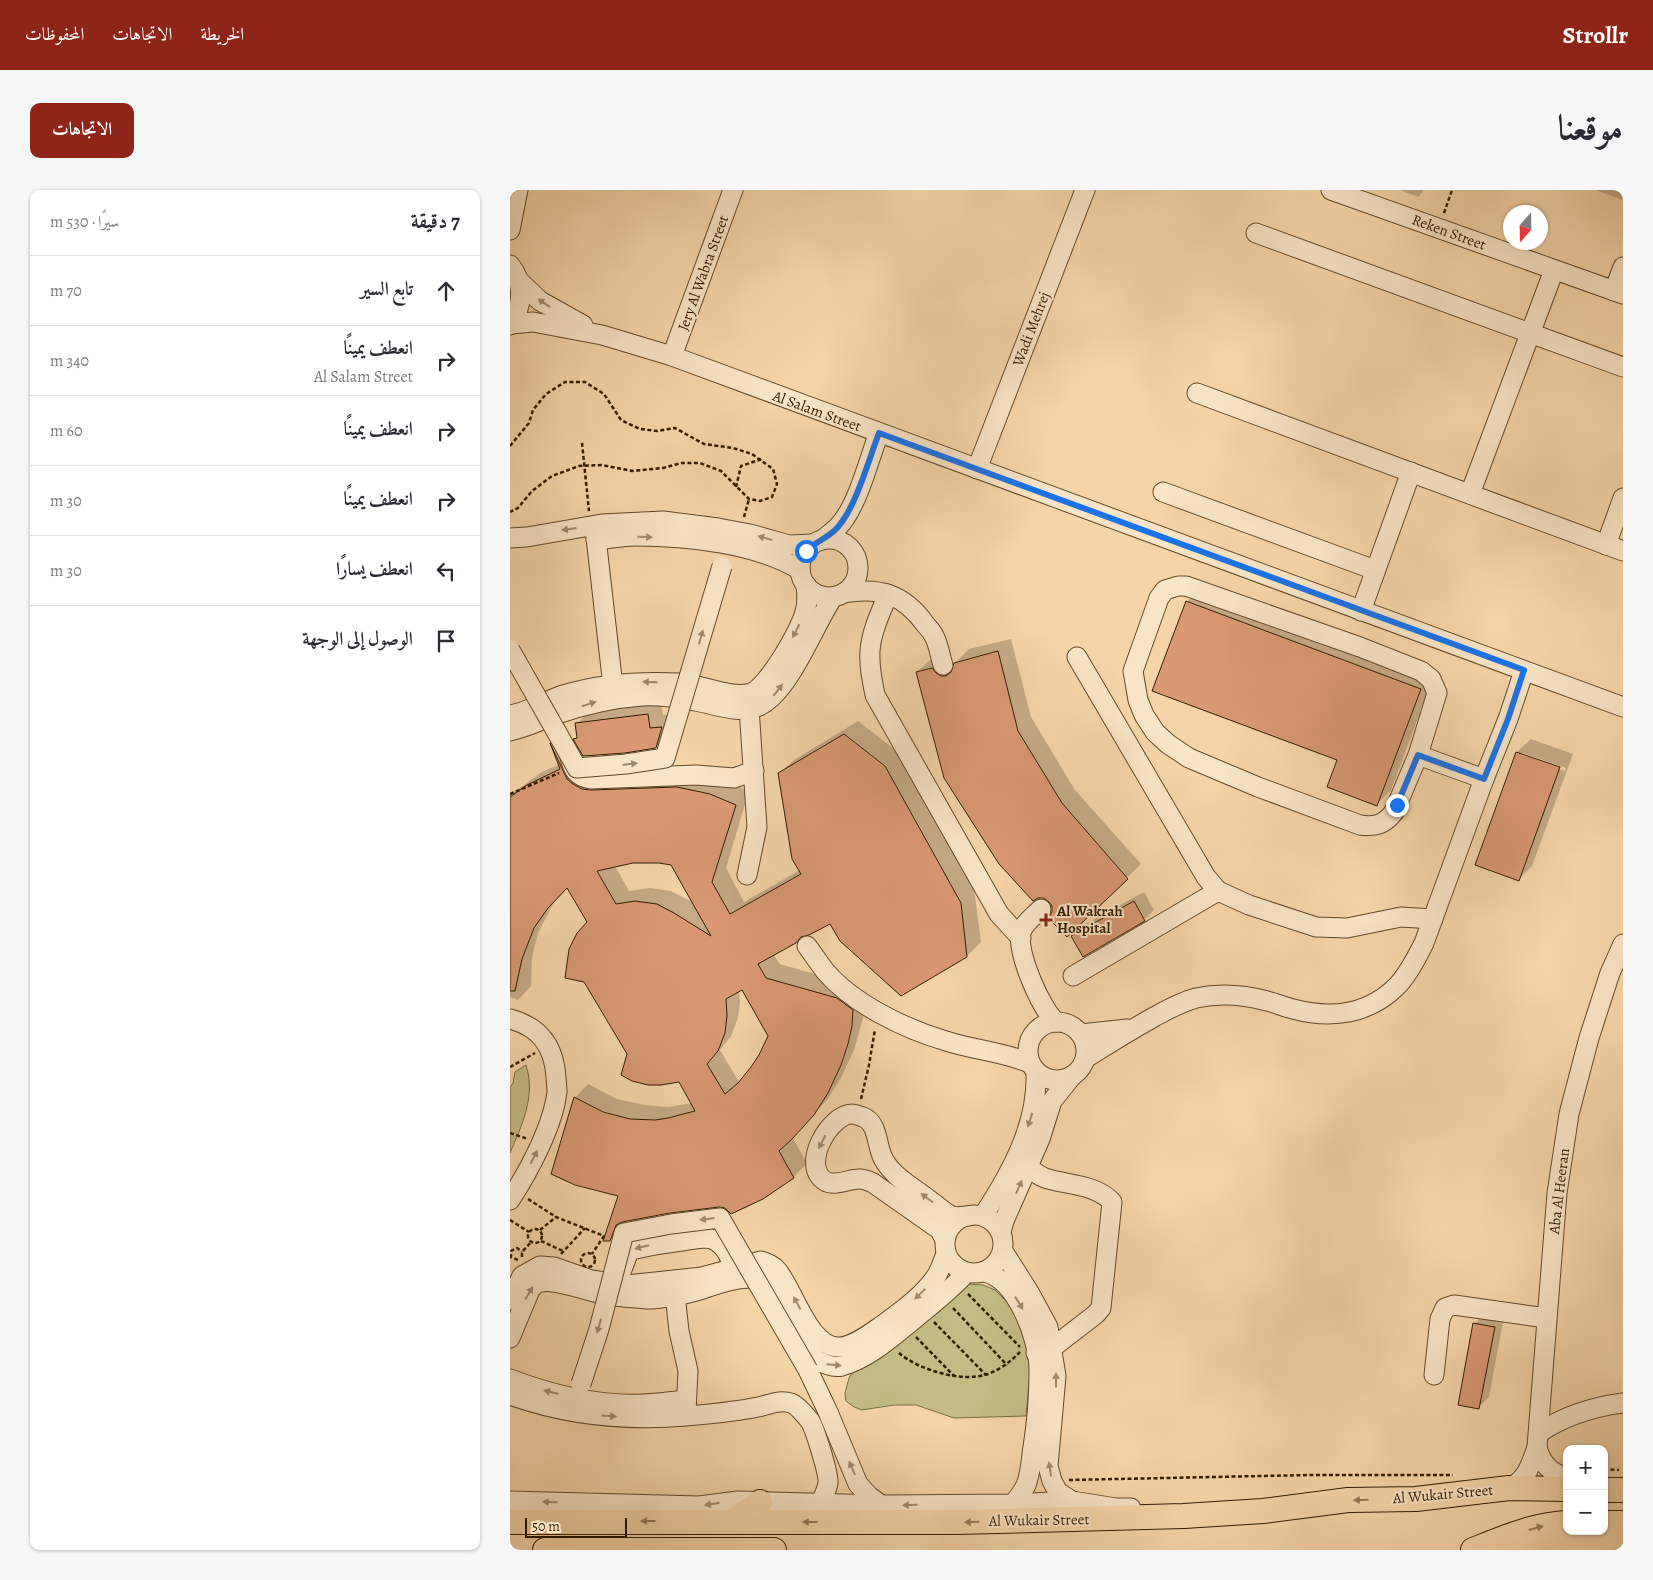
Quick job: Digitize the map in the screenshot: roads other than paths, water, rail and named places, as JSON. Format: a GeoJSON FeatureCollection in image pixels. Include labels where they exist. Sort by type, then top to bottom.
{"type":"FeatureCollection","features":[{"type":"Feature","properties":{"kind":"main road","name":"Al Wukair Street"},"geometry":{"type":"LineString","coordinates":[[510,1522],[958,1522],[1184,1516],[1263,1511],[1348,1500],[1416,1499],[1509,1488],[1563,1489]]}},
{"type":"Feature","properties":{"kind":"main road"},"geometry":{"type":"LineString","coordinates":[[732,1522],[760,1502]]}},
{"type":"Feature","properties":{"kind":"main road"},"geometry":{"type":"LineString","coordinates":[[1473,1550],[1503,1538],[1563,1523]]}},
{"type":"Feature","properties":{"kind":"main road"},"geometry":{"type":"LineString","coordinates":[[1608,1527],[1622,1540]]}},
{"type":"Feature","properties":{"kind":"main road"},"geometry":{"type":"LineString","coordinates":[[1505,1550],[1622,1540]]}},
{"type":"Feature","properties":{"kind":"main road"},"geometry":{"type":"LineString","coordinates":[[545,1550],[774,1550]]}},
{"type":"Feature","properties":{"kind":"street"},"geometry":{"type":"LineString","coordinates":[[510,230],[518,190]]}},
{"type":"Feature","properties":{"kind":"street","name":"Jery Al Wabra Street"},"geometry":{"type":"LineString","coordinates":[[672,356],[733,190]]}},
{"type":"Feature","properties":{"kind":"street","name":"Wadi Mehrej"},"geometry":{"type":"LineString","coordinates":[[977,469],[1085,190]]}},
{"type":"Feature","properties":{"kind":"street","name":"Reken Street"},"geometry":{"type":"LineString","coordinates":[[1331,190],[1619,293]]}},
{"type":"Feature","properties":{"kind":"street"},"geometry":{"type":"LineString","coordinates":[[1256,233],[1623,366]]}},
{"type":"Feature","properties":{"kind":"street"},"geometry":{"type":"LineString","coordinates":[[510,265],[519,281],[521,296],[518,311],[510,324]]}},
{"type":"Feature","properties":{"kind":"street"},"geometry":{"type":"LineString","coordinates":[[1619,293],[1623,267]]}},
{"type":"Feature","properties":{"kind":"street"},"geometry":{"type":"LineString","coordinates":[[1470,494],[1554,270]]}},
{"type":"Feature","properties":{"kind":"street","name":"Al Salam Street"},"geometry":{"type":"LineString","coordinates":[[519,281],[540,301],[602,335]]}},
{"type":"Feature","properties":{"kind":"street","name":"Al Salam Street"},"geometry":{"type":"LineString","coordinates":[[510,324],[533,322],[602,335],[672,356],[1623,707]]}},
{"type":"Feature","properties":{"kind":"street"},"geometry":{"type":"LineString","coordinates":[[1197,393],[1615,548],[1623,498]]}},
{"type":"Feature","properties":{"kind":"street"},"geometry":{"type":"LineString","coordinates":[[614,692],[694,700],[744,709],[759,706],[775,694],[796,663],[825,609],[839,595],[851,588],[856,580],[858,572],[849,536],[848,520],[879,433]]}},
{"type":"Feature","properties":{"kind":"street"},"geometry":{"type":"LineString","coordinates":[[1361,610],[1411,472]]}},
{"type":"Feature","properties":{"kind":"street"},"geometry":{"type":"LineString","coordinates":[[1163,492],[1375,570]]}},
{"type":"Feature","properties":{"kind":"street"},"geometry":{"type":"LineString","coordinates":[[510,716],[558,705],[602,700],[614,692],[643,681],[684,683],[743,694],[753,692],[765,684],[805,614],[808,599],[803,578],[803,556],[817,542],[834,531],[852,505]]}},
{"type":"Feature","properties":{"kind":"street"},"geometry":{"type":"LineString","coordinates":[[510,538],[663,521],[750,534],[789,545],[830,539],[847,545],[867,579],[884,593]]}},
{"type":"Feature","properties":{"kind":"street"},"geometry":{"type":"LineString","coordinates":[[510,650],[577,768],[626,764],[665,758],[727,545],[718,528]]}},
{"type":"Feature","properties":{"kind":"street"},"geometry":{"type":"LineString","coordinates":[[594,530],[727,545],[774,556],[803,578],[818,595],[839,595],[872,590],[884,593],[901,600],[911,608],[926,626],[935,638],[939,666]]}},
{"type":"Feature","properties":{"kind":"street"},"geometry":{"type":"LineString","coordinates":[[594,530],[614,692]]}},
{"type":"Feature","properties":{"kind":"street"},"geometry":{"type":"LineString","coordinates":[[1186,586],[1360,647],[1421,672],[1431,679],[1437,694],[1418,755],[1394,812],[1382,824],[1372,826],[1360,825],[1341,818],[1188,758],[1155,732],[1144,715],[1134,684],[1133,670],[1159,598],[1165,590],[1171,587],[1186,586]]}},
{"type":"Feature","properties":{"kind":"street"},"geometry":{"type":"LineString","coordinates":[[884,593],[870,651],[870,664],[875,694],[999,914],[1021,938]]}},
{"type":"Feature","properties":{"kind":"street"},"geometry":{"type":"LineString","coordinates":[[1077,657],[1206,877],[1218,891],[1248,905],[1316,927],[1347,928],[1401,917],[1433,919]]}},
{"type":"Feature","properties":{"kind":"street"},"geometry":{"type":"LineString","coordinates":[[1086,1058],[1133,1028],[1195,998],[1246,996],[1312,1013],[1334,1015],[1360,1009],[1383,999],[1399,984],[1412,966],[1420,950],[1508,719],[1524,670]]}},
{"type":"Feature","properties":{"kind":"street"},"geometry":{"type":"LineString","coordinates":[[510,730],[527,727],[558,705]]}},
{"type":"Feature","properties":{"kind":"street"},"geometry":{"type":"LineString","coordinates":[[558,705],[573,768],[580,776],[591,779],[696,775],[734,778],[754,771]]}},
{"type":"Feature","properties":{"kind":"street"},"geometry":{"type":"LineString","coordinates":[[748,875],[757,827],[749,708]]}},
{"type":"Feature","properties":{"kind":"street"},"geometry":{"type":"LineString","coordinates":[[1418,755],[1484,779]]}},
{"type":"Feature","properties":{"kind":"street"},"geometry":{"type":"LineString","coordinates":[[1074,976],[1218,891]]}},
{"type":"Feature","properties":{"kind":"street"},"geometry":{"type":"LineString","coordinates":[[1044,912],[1021,938],[1021,951],[1028,973],[1045,1011],[1056,1022]]}},
{"type":"Feature","properties":{"kind":"street","name":"Aba Al Heeran"},"geometry":{"type":"LineString","coordinates":[[1509,1488],[1520,1482],[1526,1475],[1538,1440],[1557,1193],[1570,1114],[1589,1038],[1610,973],[1623,944]]}},
{"type":"Feature","properties":{"kind":"street"},"geometry":{"type":"LineString","coordinates":[[807,946],[826,972],[848,992],[874,1010],[913,1029],[946,1041],[998,1053],[1033,1068],[1044,1078],[1063,1080],[1072,1076]]}},
{"type":"Feature","properties":{"kind":"street"},"geometry":{"type":"LineString","coordinates":[[510,1338],[530,1290],[535,1284],[541,1282],[552,1282],[600,1294],[650,1299],[694,1292],[761,1261],[776,1269],[812,1331],[821,1341],[831,1346],[840,1347],[853,1343],[877,1329],[930,1285],[938,1273],[946,1247],[948,1232],[953,1224],[960,1218],[976,1216],[1012,1168],[1021,1147],[1037,1094],[1033,1068],[1028,1053],[1035,1011],[1029,987],[1028,973]]}},
{"type":"Feature","properties":{"kind":"street"},"geometry":{"type":"LineString","coordinates":[[510,1020],[536,1031],[549,1046],[556,1069],[557,1091],[552,1113],[540,1144],[513,1196]]}},
{"type":"Feature","properties":{"kind":"street"},"geometry":{"type":"LineString","coordinates":[[510,1300],[522,1276],[558,1259],[591,1280],[627,1285],[735,1273],[760,1280],[770,1286],[804,1346],[815,1359],[828,1366],[840,1366],[863,1357],[886,1342],[969,1276],[996,1264],[1002,1242],[1004,1221],[1028,1167],[1052,1101],[1081,1068],[1086,1058],[1085,1042],[1081,1034],[1066,1024],[1056,1022],[1040,1028],[1031,1039],[1019,1048],[998,1053]]}},
{"type":"Feature","properties":{"kind":"street"},"geometry":{"type":"LineString","coordinates":[[1081,1034],[1133,1028]]}},
{"type":"Feature","properties":{"kind":"street"},"geometry":{"type":"LineString","coordinates":[[1013,1504],[1026,1485],[1029,1474],[1036,1429],[1039,1376],[1044,1350],[1048,1327],[1002,1242],[997,1226],[976,1216],[952,1216],[893,1172],[884,1160],[876,1134],[866,1118],[853,1114],[842,1117],[831,1127],[820,1142],[815,1158],[819,1174],[826,1181],[833,1184],[860,1179],[873,1182],[940,1230],[951,1262],[958,1268],[969,1276],[992,1274],[1009,1289],[1020,1304],[1044,1350],[1056,1376],[1048,1466],[1052,1481],[1058,1492],[1072,1501]]}},
{"type":"Feature","properties":{"kind":"street"},"geometry":{"type":"LineString","coordinates":[[1028,1167],[1043,1177],[1097,1190],[1112,1202],[1101,1308],[1096,1314],[1044,1350]]}},
{"type":"Feature","properties":{"kind":"street"},"geometry":{"type":"LineString","coordinates":[[577,1398],[599,1328],[624,1233],[671,1224],[720,1218],[808,1371],[828,1412],[858,1484],[869,1496],[882,1505]]}},
{"type":"Feature","properties":{"kind":"street"},"geometry":{"type":"LineString","coordinates":[[617,1283],[629,1251],[644,1246],[707,1238],[724,1247],[735,1273]]}},
{"type":"Feature","properties":{"kind":"street"},"geometry":{"type":"LineString","coordinates":[[675,1295],[679,1331],[688,1371],[686,1408]]}},
{"type":"Feature","properties":{"kind":"street"},"geometry":{"type":"LineString","coordinates":[[1434,1375],[1440,1319],[1445,1308],[1454,1305],[1546,1318]]}},
{"type":"Feature","properties":{"kind":"street"},"geometry":{"type":"LineString","coordinates":[[510,1379],[531,1387],[602,1402],[686,1408],[757,1407],[796,1393],[805,1385],[808,1371]]}},
{"type":"Feature","properties":{"kind":"street"},"geometry":{"type":"LineString","coordinates":[[510,1395],[530,1402],[577,1398]]}},
{"type":"Feature","properties":{"kind":"street"},"geometry":{"type":"LineString","coordinates":[[778,1401],[794,1404],[810,1422],[828,1474],[828,1482],[820,1504]]}},
{"type":"Feature","properties":{"kind":"street"},"geometry":{"type":"LineString","coordinates":[[1563,1476],[1545,1465],[1539,1456],[1538,1440],[1550,1425],[1575,1414],[1623,1402]]}},
{"type":"Feature","properties":{"kind":"street"},"geometry":{"type":"LineString","coordinates":[[510,1501],[699,1506],[738,1501],[882,1505],[1013,1504],[1072,1501],[1116,1508],[1139,1508],[1184,1516]]}},
{"type":"Feature","properties":{"kind":"place","name":"Al Wakrah Hospital"},"geometry":{"type":"Point","coordinates":[1046,920]}}]}
